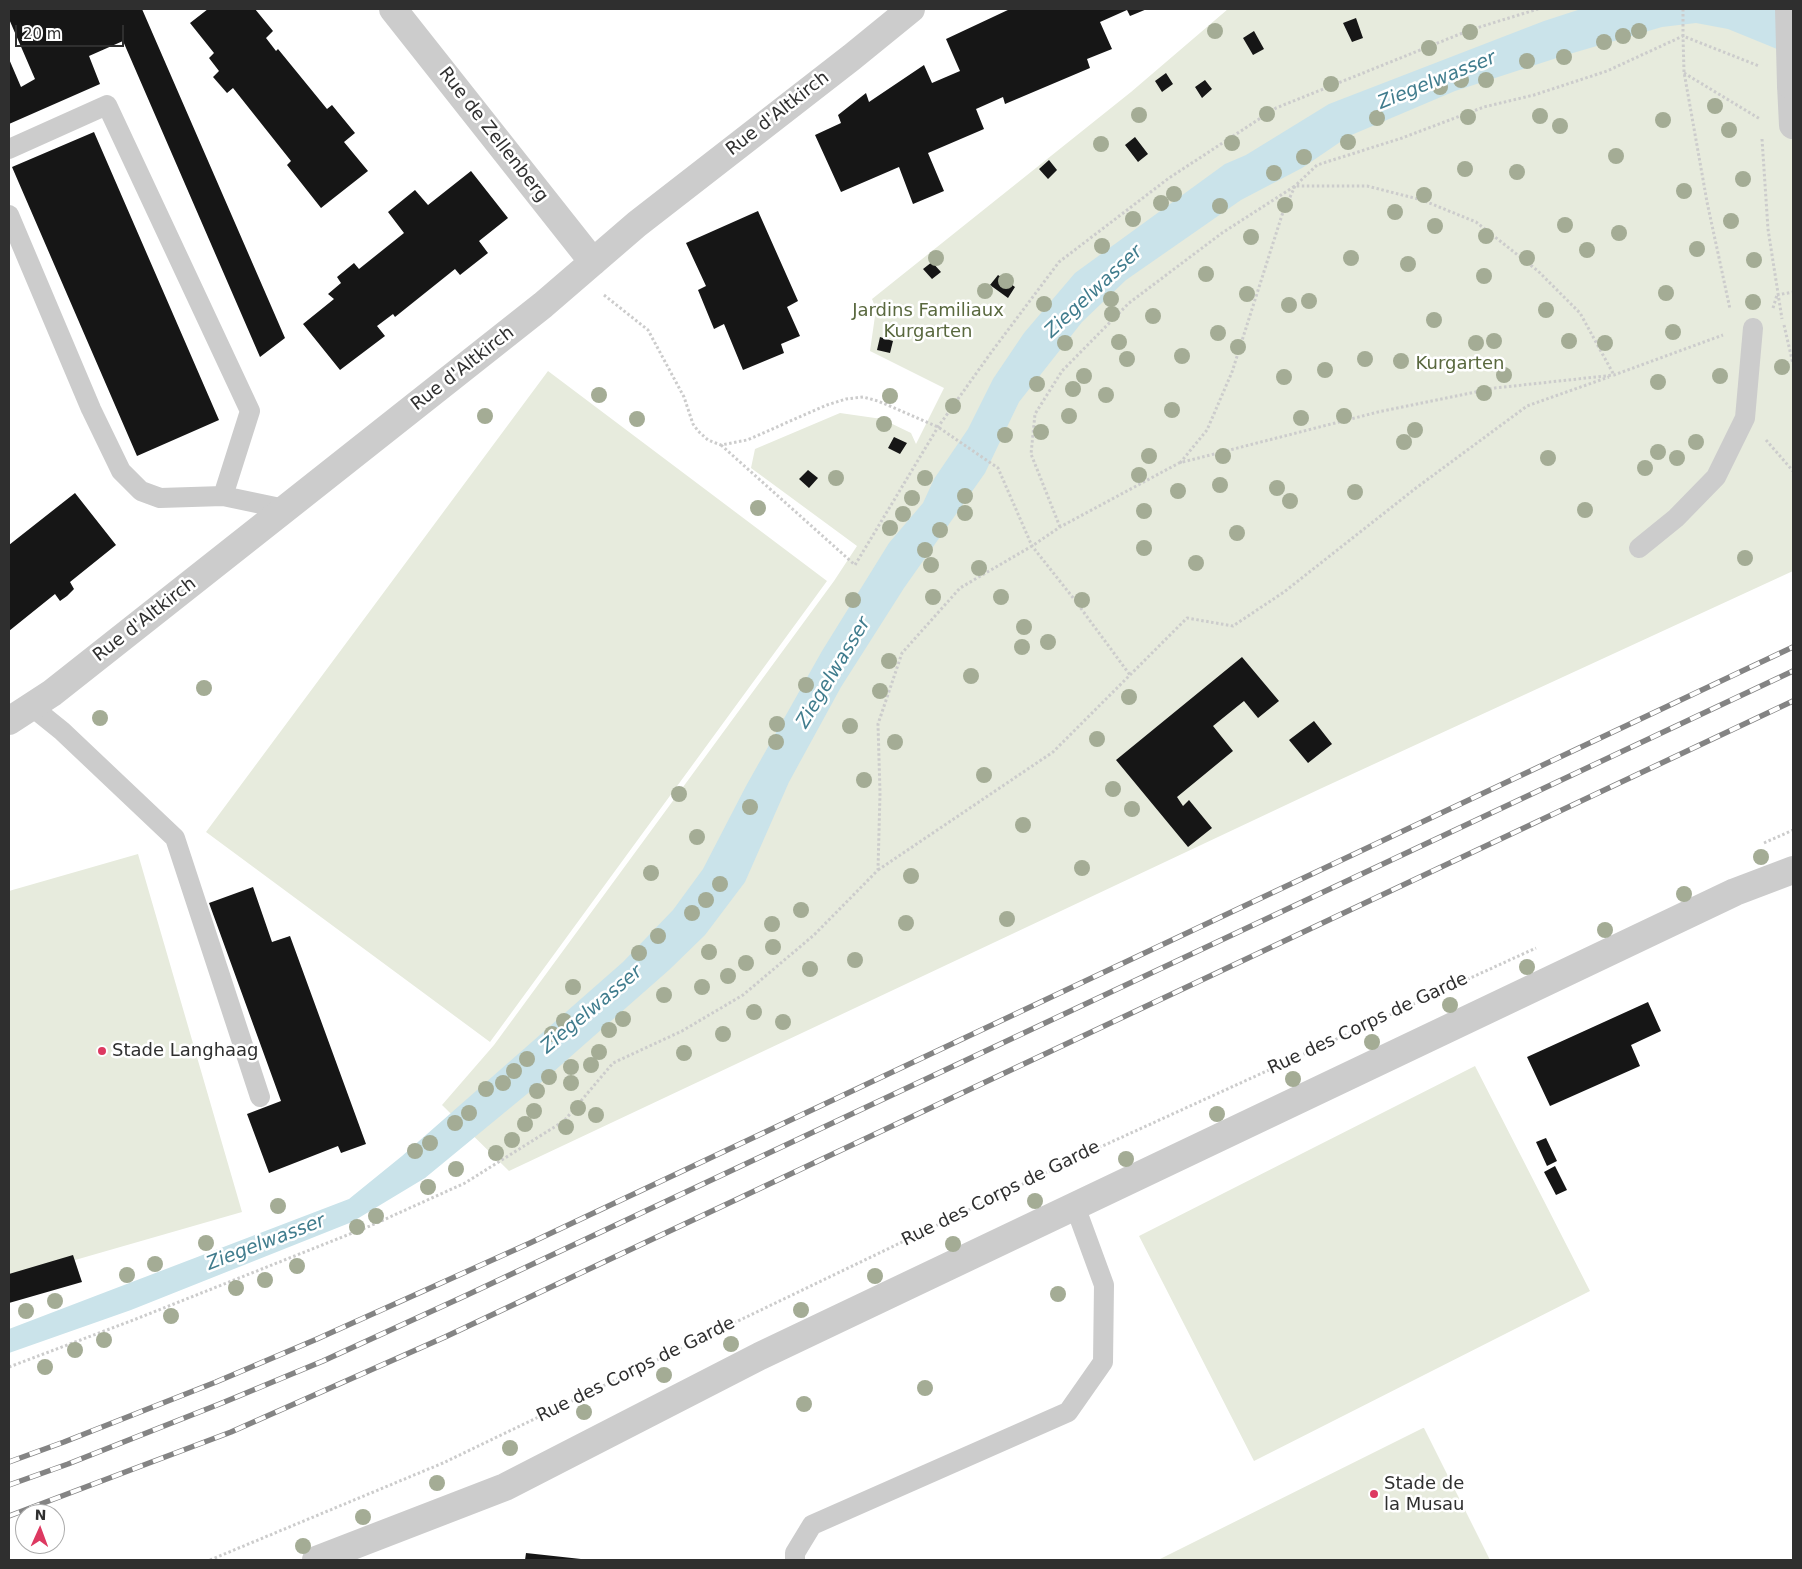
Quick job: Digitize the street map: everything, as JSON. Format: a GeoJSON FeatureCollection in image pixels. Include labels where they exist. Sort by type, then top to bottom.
{"type":"FeatureCollection","features":[{"type":"Feature","properties":{"kind":"street","name":"Rue de Zellenberg"},"geometry":{"type":"LineString","coordinates":[[393,9],[586,268]]}},
{"type":"Feature","properties":{"kind":"street","name":"Rue d'Altkirch"},"geometry":{"type":"LineString","coordinates":[[9,721],[52,693],[536,311],[637,224],[911,9]]}},
{"type":"Feature","properties":{"kind":"street"},"geometry":{"type":"LineString","coordinates":[[1789,9],[1793,125]]}},
{"type":"Feature","properties":{"kind":"street"},"geometry":{"type":"LineString","coordinates":[[316,1560],[505,1487],[760,1356],[1735,892],[1793,870]]}},
{"type":"Feature","properties":{"kind":"lane"},"geometry":{"type":"LineString","coordinates":[[9,149],[107,105],[250,411],[223,496]]}},
{"type":"Feature","properties":{"kind":"lane"},"geometry":{"type":"LineString","coordinates":[[9,215],[91,409],[121,471],[141,491],[160,498],[223,496],[285,509]]}},
{"type":"Feature","properties":{"kind":"lane"},"geometry":{"type":"LineString","coordinates":[[1639,548],[1676,518],[1716,477],[1745,418],[1744,329]]}},
{"type":"Feature","properties":{"kind":"lane"},"geometry":{"type":"LineString","coordinates":[[32,706],[62,731],[175,838],[260,1097]]}},
{"type":"Feature","properties":{"kind":"lane"},"geometry":{"type":"LineString","coordinates":[[794,1560],[795,1553],[812,1525],[1068,1412],[1103,1362],[1104,1285],[1075,1206]]}},
{"type":"Feature","properties":{"kind":"path"},"geometry":{"type":"LineString","coordinates":[[586,268],[618,308],[648,330],[684,397],[693,424],[698,431],[708,440],[721,444],[856,565],[938,427],[1059,262],[1169,178],[1276,108],[1470,30],[1538,9]]}},
{"type":"Feature","properties":{"kind":"path"},"geometry":{"type":"LineString","coordinates":[[1683,9],[1684,72],[1707,202],[1744,329]]}},
{"type":"Feature","properties":{"kind":"path"},"geometry":{"type":"LineString","coordinates":[[1060,527],[1031,454],[1035,414],[1062,371],[1129,303],[1222,232],[1294,186],[1317,165],[1402,138],[1484,107],[1534,96],[1607,71],[1683,36],[1765,68]]}},
{"type":"Feature","properties":{"kind":"path"},"geometry":{"type":"LineString","coordinates":[[1684,72],[1762,120],[1761,111]]}},
{"type":"Feature","properties":{"kind":"path"},"geometry":{"type":"LineString","coordinates":[[1762,137],[1768,229],[1777,295],[1793,364]]}},
{"type":"Feature","properties":{"kind":"path"},"geometry":{"type":"LineString","coordinates":[[1294,186],[1367,186],[1422,200],[1476,222],[1538,271],[1580,313],[1614,375]]}},
{"type":"Feature","properties":{"kind":"path"},"geometry":{"type":"LineString","coordinates":[[1179,463],[1207,430],[1232,372],[1282,215],[1294,186]]}},
{"type":"Feature","properties":{"kind":"path"},"geometry":{"type":"LineString","coordinates":[[1777,295],[1793,292]]}},
{"type":"Feature","properties":{"kind":"path"},"geometry":{"type":"LineString","coordinates":[[9,1367],[370,1226],[465,1183],[564,1121],[613,1063],[682,1031],[744,995],[814,935],[878,870],[1053,752],[1187,618],[1233,626],[1284,592],[1416,488],[1527,406],[1768,320],[1777,295]]}},
{"type":"Feature","properties":{"kind":"path"},"geometry":{"type":"LineString","coordinates":[[878,870],[880,793],[878,724],[902,653],[960,588],[1032,546],[1060,527],[1179,463],[1378,412],[1475,392],[1495,388],[1614,375]]}},
{"type":"Feature","properties":{"kind":"path"},"geometry":{"type":"LineString","coordinates":[[721,444],[747,440],[827,405],[846,399],[862,397],[878,400],[938,427],[998,468],[1032,546],[1130,675]]}},
{"type":"Feature","properties":{"kind":"path"},"geometry":{"type":"LineString","coordinates":[[1745,418],[1793,471]]}},
{"type":"Feature","properties":{"kind":"path"},"geometry":{"type":"LineString","coordinates":[[1757,847],[1793,830]]}},
{"type":"Feature","properties":{"kind":"path","name":"Rue des Corps de Garde"},"geometry":{"type":"LineString","coordinates":[[210,1560],[443,1464],[1085,1154],[1539,946]]}},
{"type":"Feature","properties":{"kind":"green space","name":"Kurgarten"},"geometry":{"type":"Polygon","coordinates":[[[1228,9],[1793,9],[1793,571],[1322,788],[509,1171],[442,1105],[494,1045],[834,581],[857,546],[751,468],[755,449],[840,413],[882,419],[911,433],[916,444],[944,388],[870,351],[876,309],[872,299],[1131,92],[1228,9]]]}},
{"type":"Feature","properties":{"kind":"green space"},"geometry":{"type":"Polygon","coordinates":[[[548,371],[827,581],[490,1042],[206,832],[548,371]]]}},
{"type":"Feature","properties":{"kind":"green space","name":"Stade Langhaag"},"geometry":{"type":"Polygon","coordinates":[[[138,854],[242,1212],[9,1279],[9,891],[138,854]]]}},
{"type":"Feature","properties":{"kind":"green space"},"geometry":{"type":"Polygon","coordinates":[[[1475,1066],[1590,1291],[1254,1461],[1139,1236],[1475,1066]]]}},
{"type":"Feature","properties":{"kind":"green space","name":"Stade de la Musau"},"geometry":{"type":"Polygon","coordinates":[[[1423,1428],[1490,1560],[1158,1560],[1423,1428]]]}},
{"type":"Feature","properties":{"kind":"water","name":"Ziegelwasser"},"geometry":{"type":"Polygon","coordinates":[[[1581,9],[1793,9],[1777,49],[1728,29],[1696,23],[1662,27],[1566,55],[1455,91],[1349,136],[1302,168],[1241,200],[1126,280],[1082,322],[1019,402],[985,473],[904,588],[841,687],[789,782],[745,882],[705,935],[669,970],[544,1080],[425,1178],[352,1222],[131,1310],[9,1353],[9,1329],[349,1199],[402,1156],[623,962],[673,910],[703,869],[746,786],[822,651],[889,543],[923,503],[934,479],[968,429],[993,379],[1024,333],[1075,273],[1225,164],[1246,155],[1329,104],[1544,21],[1581,9]]]}},
{"type":"Feature","properties":{"kind":"building"},"geometry":{"type":"Polygon","coordinates":[[[9,9],[142,9],[285,338],[260,357],[123,41],[89,56],[100,84],[9,124],[9,59],[21,87],[35,79],[9,19],[9,9]]]}},
{"type":"Feature","properties":{"kind":"building"},"geometry":{"type":"Polygon","coordinates":[[[208,9],[255,9],[273,31],[266,38],[276,51],[278,49],[327,109],[332,105],[355,133],[344,142],[368,171],[321,208],[287,165],[291,161],[233,88],[227,93],[213,77],[219,71],[209,58],[214,53],[190,23],[208,9]]]}},
{"type":"Feature","properties":{"kind":"building"},"geometry":{"type":"Polygon","coordinates":[[[1010,9],[1147,9],[1130,16],[1127,10],[1100,22],[1112,49],[1087,59],[1090,68],[1005,104],[1003,97],[976,109],[984,129],[928,153],[944,191],[913,204],[899,167],[841,192],[815,135],[841,123],[838,115],[866,93],[869,102],[924,65],[932,83],[960,71],[946,39],[1010,9]]]}},
{"type":"Feature","properties":{"kind":"building"},"geometry":{"type":"Polygon","coordinates":[[[1356,18],[1363,38],[1352,42],[1343,23],[1356,18]]]}},
{"type":"Feature","properties":{"kind":"building"},"geometry":{"type":"Polygon","coordinates":[[[1254,31],[1264,49],[1253,55],[1243,38],[1254,31]]]}},
{"type":"Feature","properties":{"kind":"building"},"geometry":{"type":"Polygon","coordinates":[[[1166,73],[1173,84],[1162,92],[1155,81],[1166,73]]]}},
{"type":"Feature","properties":{"kind":"building"},"geometry":{"type":"Polygon","coordinates":[[[1205,80],[1212,89],[1202,98],[1195,87],[1205,80]]]}},
{"type":"Feature","properties":{"kind":"building"},"geometry":{"type":"Polygon","coordinates":[[[94,132],[219,420],[137,456],[12,167],[94,132]]]}},
{"type":"Feature","properties":{"kind":"building"},"geometry":{"type":"Polygon","coordinates":[[[1135,137],[1148,154],[1138,162],[1125,145],[1135,137]]]}},
{"type":"Feature","properties":{"kind":"building"},"geometry":{"type":"Polygon","coordinates":[[[1049,160],[1057,170],[1048,179],[1039,169],[1049,160]]]}},
{"type":"Feature","properties":{"kind":"building"},"geometry":{"type":"Polygon","coordinates":[[[471,171],[508,218],[479,241],[488,253],[460,275],[455,269],[395,317],[393,314],[377,326],[385,336],[340,370],[303,324],[334,299],[328,294],[341,283],[337,277],[354,263],[359,269],[404,233],[388,212],[415,190],[428,205],[471,171]]]}},
{"type":"Feature","properties":{"kind":"building"},"geometry":{"type":"Polygon","coordinates":[[[758,211],[798,301],[787,307],[800,336],[781,344],[784,353],[743,370],[724,324],[714,329],[698,290],[706,286],[686,243],[758,211]]]}},
{"type":"Feature","properties":{"kind":"building"},"geometry":{"type":"Polygon","coordinates":[[[932,262],[941,272],[932,279],[923,269],[932,262]]]}},
{"type":"Feature","properties":{"kind":"building"},"geometry":{"type":"Polygon","coordinates":[[[998,275],[1015,287],[1008,298],[990,285],[998,275]]]}},
{"type":"Feature","properties":{"kind":"building"},"geometry":{"type":"Polygon","coordinates":[[[880,337],[893,341],[890,353],[877,350],[880,337]]]}},
{"type":"Feature","properties":{"kind":"building"},"geometry":{"type":"Polygon","coordinates":[[[894,437],[907,443],[900,454],[888,448],[894,437]]]}},
{"type":"Feature","properties":{"kind":"building"},"geometry":{"type":"Polygon","coordinates":[[[808,470],[818,478],[809,488],[799,479],[808,470]]]}},
{"type":"Feature","properties":{"kind":"building"},"geometry":{"type":"Polygon","coordinates":[[[75,493],[116,545],[70,582],[74,589],[67,596],[60,601],[55,594],[9,631],[9,545],[75,493]]]}},
{"type":"Feature","properties":{"kind":"building"},"geometry":{"type":"Polygon","coordinates":[[[1242,657],[1279,701],[1258,718],[1244,701],[1213,726],[1233,751],[1177,797],[1183,806],[1189,800],[1212,828],[1188,847],[1116,760],[1242,657]]]}},
{"type":"Feature","properties":{"kind":"building"},"geometry":{"type":"Polygon","coordinates":[[[1314,721],[1332,744],[1308,763],[1289,740],[1314,721]]]}},
{"type":"Feature","properties":{"kind":"building"},"geometry":{"type":"Polygon","coordinates":[[[253,887],[272,942],[290,936],[366,1144],[341,1153],[338,1146],[269,1173],[247,1114],[281,1101],[209,903],[253,887]]]}},
{"type":"Feature","properties":{"kind":"building"},"geometry":{"type":"Polygon","coordinates":[[[1648,1002],[1661,1031],[1631,1045],[1640,1066],[1550,1106],[1527,1057],[1648,1002]]]}},
{"type":"Feature","properties":{"kind":"building"},"geometry":{"type":"Polygon","coordinates":[[[1546,1138],[1557,1161],[1547,1166],[1536,1142],[1546,1138]]]}},
{"type":"Feature","properties":{"kind":"building"},"geometry":{"type":"Polygon","coordinates":[[[1555,1166],[1567,1190],[1556,1195],[1544,1172],[1555,1166]]]}},
{"type":"Feature","properties":{"kind":"building"},"geometry":{"type":"Polygon","coordinates":[[[73,1255],[82,1282],[9,1303],[9,1274],[73,1255]]]}},
{"type":"Feature","properties":{"kind":"building"},"geometry":{"type":"Polygon","coordinates":[[[526,1553],[581,1559],[581,1560],[525,1560],[526,1553]]]}},
{"type":"Feature","properties":{"kind":"railway"},"geometry":{"type":"LineString","coordinates":[[9,1462],[216,1382],[317,1339],[530,1243],[1793,647]]}},
{"type":"Feature","properties":{"kind":"railway"},"geometry":{"type":"LineString","coordinates":[[9,1485],[68,1464],[323,1361],[1793,671]]}},
{"type":"Feature","properties":{"kind":"railway"},"geometry":{"type":"LineString","coordinates":[[9,1516],[231,1432],[445,1337],[1793,701]]}},
{"type":"Feature","properties":{"kind":"place","name":"Stade Langhaag"},"geometry":{"type":"Point","coordinates":[102,1051]}},
{"type":"Feature","properties":{"kind":"place","name":"Stade de la Musau"},"geometry":{"type":"Point","coordinates":[1374,1494]}},
{"type":"Feature","properties":{"kind":"park label","name":"Jardins Familiaux Kurgarten"},"geometry":{"type":"Point","coordinates":[928,321]}}]}
